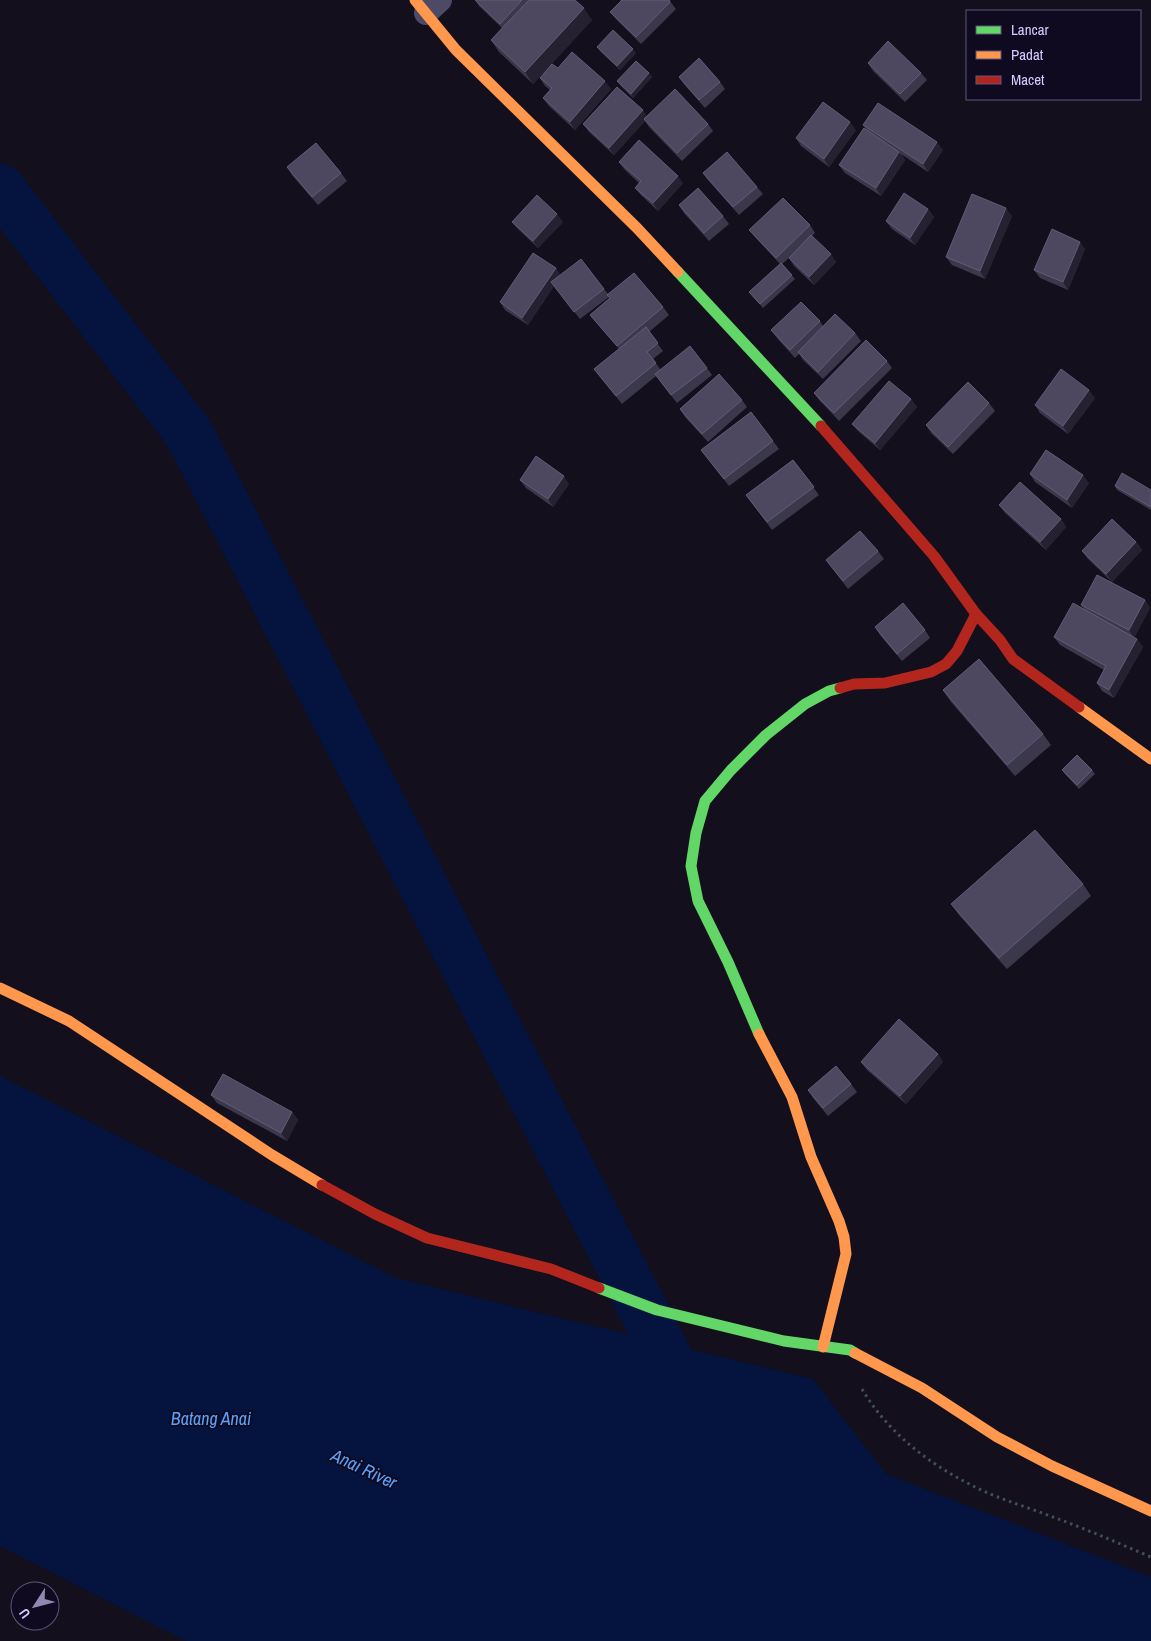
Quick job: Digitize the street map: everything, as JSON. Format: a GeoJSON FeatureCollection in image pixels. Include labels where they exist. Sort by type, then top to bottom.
{"type":"FeatureCollection","features":[{"type":"Feature","properties":{"kind":"street"},"geometry":{"type":"LineString","coordinates":[[427,4],[456,50],[637,228],[826,431],[934,556],[976,614],[1000,640],[1013,659],[1151,759]]}},
{"type":"Feature","properties":{"kind":"street"},"geometry":{"type":"LineString","coordinates":[[823,1347],[846,1254],[844,1237],[840,1221],[811,1157],[792,1097],[754,1025],[728,962],[698,901],[691,866],[696,833],[705,801],[731,770],[766,735],[805,704],[829,691],[854,684],[886,683],[931,672],[946,664],[957,651],[976,614]]}},
{"type":"Feature","properties":{"kind":"street"},"geometry":{"type":"LineString","coordinates":[[0,988],[69,1021],[272,1155],[374,1214],[427,1238],[551,1269],[657,1310],[784,1341],[850,1350],[922,1388],[997,1437],[1052,1466],[1151,1511]]}},
{"type":"Feature","properties":{"kind":"path"},"geometry":{"type":"LineString","coordinates":[[862,1388],[870,1402],[890,1427],[909,1445],[937,1465],[976,1487],[1151,1557]]}},
{"type":"Feature","properties":{"kind":"water","name":"Batang Anai"},"geometry":{"type":"Polygon","coordinates":[[[0,1076],[396,1278],[813,1379],[886,1474],[1151,1577],[1151,1641],[186,1641],[0,1546],[0,1076]]]}},
{"type":"Feature","properties":{"kind":"building"},"geometry":{"type":"Polygon","coordinates":[[[475,0],[522,0],[500,24],[475,0]]]}},
{"type":"Feature","properties":{"kind":"building"},"geometry":{"type":"Polygon","coordinates":[[[529,0],[575,0],[584,8],[525,72],[491,40],[529,0]]]}},
{"type":"Feature","properties":{"kind":"building"},"geometry":{"type":"Polygon","coordinates":[[[622,0],[669,0],[670,2],[636,37],[610,12],[622,0]]]}},
{"type":"Feature","properties":{"kind":"building"},"geometry":{"type":"Polygon","coordinates":[[[613,30],[633,49],[617,66],[597,47],[613,30]]]}},
{"type":"Feature","properties":{"kind":"building"},"geometry":{"type":"Polygon","coordinates":[[[888,41],[921,73],[900,94],[868,63],[888,41]]]}},
{"type":"Feature","properties":{"kind":"building"},"geometry":{"type":"Polygon","coordinates":[[[572,52],[605,81],[570,122],[543,98],[552,88],[540,78],[552,64],[558,68],[572,52]]]}},
{"type":"Feature","properties":{"kind":"building"},"geometry":{"type":"Polygon","coordinates":[[[699,58],[720,82],[699,100],[679,77],[699,58]]]}},
{"type":"Feature","properties":{"kind":"building"},"geometry":{"type":"Polygon","coordinates":[[[636,61],[649,73],[631,94],[617,81],[636,61]]]}},
{"type":"Feature","properties":{"kind":"building"},"geometry":{"type":"Polygon","coordinates":[[[617,87],[643,110],[609,148],[583,124],[617,87]]]}},
{"type":"Feature","properties":{"kind":"building"},"geometry":{"type":"Polygon","coordinates":[[[675,89],[708,124],[677,153],[644,119],[675,89]]]}},
{"type":"Feature","properties":{"kind":"building"},"geometry":{"type":"Polygon","coordinates":[[[823,102],[850,122],[824,159],[796,138],[823,102]]]}},
{"type":"Feature","properties":{"kind":"building"},"geometry":{"type":"Polygon","coordinates":[[[878,103],[937,142],[923,164],[863,125],[878,103]]]}},
{"type":"Feature","properties":{"kind":"building"},"geometry":{"type":"Polygon","coordinates":[[[864,128],[899,152],[876,188],[839,165],[864,128]]]}},
{"type":"Feature","properties":{"kind":"building"},"geometry":{"type":"Polygon","coordinates":[[[639,140],[678,176],[653,203],[635,188],[641,181],[619,162],[639,140]]]}},
{"type":"Feature","properties":{"kind":"building"},"geometry":{"type":"Polygon","coordinates":[[[316,143],[341,173],[312,197],[287,167],[316,143]]]}},
{"type":"Feature","properties":{"kind":"building"},"geometry":{"type":"Polygon","coordinates":[[[727,152],[757,187],[733,207],[703,173],[727,152]]]}},
{"type":"Feature","properties":{"kind":"building"},"geometry":{"type":"Polygon","coordinates":[[[698,188],[723,216],[704,233],[679,205],[698,188]]]}},
{"type":"Feature","properties":{"kind":"building"},"geometry":{"type":"Polygon","coordinates":[[[904,193],[928,209],[910,238],[886,221],[904,193]]]}},
{"type":"Feature","properties":{"kind":"building"},"geometry":{"type":"Polygon","coordinates":[[[972,194],[1006,208],[980,271],[946,257],[972,194]]]}},
{"type":"Feature","properties":{"kind":"building"},"geometry":{"type":"Polygon","coordinates":[[[537,195],[557,214],[533,241],[512,222],[537,195]]]}},
{"type":"Feature","properties":{"kind":"building"},"geometry":{"type":"Polygon","coordinates":[[[783,198],[810,225],[776,258],[749,230],[783,198]]]}},
{"type":"Feature","properties":{"kind":"building"},"geometry":{"type":"Polygon","coordinates":[[[1052,229],[1080,242],[1063,282],[1034,270],[1052,229]]]}},
{"type":"Feature","properties":{"kind":"building"},"geometry":{"type":"Polygon","coordinates":[[[811,235],[831,254],[809,277],[789,258],[811,235]]]}},
{"type":"Feature","properties":{"kind":"building"},"geometry":{"type":"Polygon","coordinates":[[[533,253],[556,268],[522,318],[500,302],[533,253]]]}},
{"type":"Feature","properties":{"kind":"building"},"geometry":{"type":"Polygon","coordinates":[[[581,259],[604,289],[574,312],[551,282],[581,259]]]}},
{"type":"Feature","properties":{"kind":"building"},"geometry":{"type":"Polygon","coordinates":[[[781,263],[792,275],[760,304],[749,292],[781,263]]]}},
{"type":"Feature","properties":{"kind":"building"},"geometry":{"type":"Polygon","coordinates":[[[634,273],[663,307],[617,346],[590,315],[610,298],[607,295],[634,273]]]}},
{"type":"Feature","properties":{"kind":"building"},"geometry":{"type":"Polygon","coordinates":[[[801,302],[820,321],[790,350],[771,330],[801,302]]]}},
{"type":"Feature","properties":{"kind":"building"},"geometry":{"type":"Polygon","coordinates":[[[835,314],[855,333],[818,372],[798,352],[835,314]]]}},
{"type":"Feature","properties":{"kind":"building"},"geometry":{"type":"Polygon","coordinates":[[[646,327],[658,343],[647,352],[656,363],[616,396],[594,369],[646,327]]]}},
{"type":"Feature","properties":{"kind":"building"},"geometry":{"type":"Polygon","coordinates":[[[866,340],[887,361],[834,413],[814,393],[866,340]]]}},
{"type":"Feature","properties":{"kind":"building"},"geometry":{"type":"Polygon","coordinates":[[[690,346],[707,368],[671,395],[655,374],[690,346]]]}},
{"type":"Feature","properties":{"kind":"building"},"geometry":{"type":"Polygon","coordinates":[[[1061,369],[1089,390],[1063,426],[1035,405],[1061,369]]]}},
{"type":"Feature","properties":{"kind":"building"},"geometry":{"type":"Polygon","coordinates":[[[719,374],[742,400],[702,434],[680,409],[719,374]]]}},
{"type":"Feature","properties":{"kind":"building"},"geometry":{"type":"Polygon","coordinates":[[[889,381],[911,399],[875,443],[852,424],[889,381]]]}},
{"type":"Feature","properties":{"kind":"building"},"geometry":{"type":"Polygon","coordinates":[[[968,382],[989,403],[948,447],[926,425],[968,382]]]}},
{"type":"Feature","properties":{"kind":"building"},"geometry":{"type":"Polygon","coordinates":[[[751,412],[773,441],[724,479],[701,450],[751,412]]]}},
{"type":"Feature","properties":{"kind":"building"},"geometry":{"type":"Polygon","coordinates":[[[1046,450],[1083,475],[1067,500],[1030,474],[1046,450]]]}},
{"type":"Feature","properties":{"kind":"building"},"geometry":{"type":"Polygon","coordinates":[[[536,456],[564,476],[548,499],[520,480],[536,456]]]}},
{"type":"Feature","properties":{"kind":"building"},"geometry":{"type":"Polygon","coordinates":[[[793,460],[814,487],[767,522],[746,495],[793,460]]]}},
{"type":"Feature","properties":{"kind":"building"},"geometry":{"type":"Polygon","coordinates":[[[1122,473],[1151,490],[1151,507],[1115,486],[1122,473]]]}},
{"type":"Feature","properties":{"kind":"building"},"geometry":{"type":"Polygon","coordinates":[[[1020,482],[1061,519],[1040,542],[999,505],[1020,482]]]}},
{"type":"Feature","properties":{"kind":"building"},"geometry":{"type":"Polygon","coordinates":[[[1112,519],[1136,542],[1106,574],[1082,551],[1112,519]]]}},
{"type":"Feature","properties":{"kind":"building"},"geometry":{"type":"Polygon","coordinates":[[[860,531],[878,551],[843,581],[826,560],[860,531]]]}},
{"type":"Feature","properties":{"kind":"building"},"geometry":{"type":"Polygon","coordinates":[[[1097,575],[1145,600],[1129,630],[1081,605],[1097,575]]]}},
{"type":"Feature","properties":{"kind":"building"},"geometry":{"type":"Polygon","coordinates":[[[903,603],[925,630],[897,654],[875,627],[903,603]]]}},
{"type":"Feature","properties":{"kind":"building"},"geometry":{"type":"Polygon","coordinates":[[[1073,603],[1137,639],[1109,690],[1097,683],[1106,666],[1054,637],[1073,603]]]}},
{"type":"Feature","properties":{"kind":"building"},"geometry":{"type":"Polygon","coordinates":[[[979,659],[1043,734],[1007,765],[943,690],[979,659]]]}},
{"type":"Feature","properties":{"kind":"building"},"geometry":{"type":"Polygon","coordinates":[[[1077,755],[1092,770],[1077,785],[1062,770],[1077,755]]]}},
{"type":"Feature","properties":{"kind":"building"},"geometry":{"type":"Polygon","coordinates":[[[1035,830],[1083,884],[999,958],[951,904],[1035,830]]]}},
{"type":"Feature","properties":{"kind":"building"},"geometry":{"type":"Polygon","coordinates":[[[899,1019],[938,1054],[900,1096],[861,1062],[899,1019]]]}},
{"type":"Feature","properties":{"kind":"building"},"geometry":{"type":"Polygon","coordinates":[[[836,1066],[851,1084],[823,1108],[808,1090],[836,1066]]]}},
{"type":"Feature","properties":{"kind":"building"},"geometry":{"type":"Polygon","coordinates":[[[223,1074],[292,1112],[281,1133],[211,1095],[223,1074]]]}},
{"type":"Feature","properties":{"kind":"waterway"},"geometry":{"type":"LineString","coordinates":[[0,188],[188,432],[690,1400]]}},
{"type":"Feature","properties":{"kind":"traffic: fast"},"geometry":{"type":"LineString","coordinates":[[678,272],[821,426]]}},
{"type":"Feature","properties":{"kind":"traffic: fast"},"geometry":{"type":"LineString","coordinates":[[759,1034],[728,962],[698,901],[691,866],[696,833],[705,801],[731,770],[766,735],[805,704],[829,691],[840,688]]}},
{"type":"Feature","properties":{"kind":"traffic: fast"},"geometry":{"type":"LineString","coordinates":[[599,1288],[657,1310],[784,1341],[850,1350],[855,1353]]}},
{"type":"Feature","properties":{"kind":"traffic: slow"},"geometry":{"type":"LineString","coordinates":[[415,0],[456,50],[637,228],[678,272]]}},
{"type":"Feature","properties":{"kind":"traffic: slow"},"geometry":{"type":"LineString","coordinates":[[1079,707],[1151,759]]}},
{"type":"Feature","properties":{"kind":"traffic: slow"},"geometry":{"type":"LineString","coordinates":[[0,988],[69,1021],[272,1155],[322,1185]]}},
{"type":"Feature","properties":{"kind":"traffic: slow"},"geometry":{"type":"LineString","coordinates":[[759,1034],[792,1097],[811,1157],[844,1237],[846,1254],[823,1347]]}},
{"type":"Feature","properties":{"kind":"traffic: slow"},"geometry":{"type":"LineString","coordinates":[[855,1353],[922,1388],[997,1437],[1052,1466],[1151,1511]]}},
{"type":"Feature","properties":{"kind":"traffic: jam"},"geometry":{"type":"LineString","coordinates":[[821,426],[934,556],[976,614],[1000,640],[1013,659],[1079,707]]}},
{"type":"Feature","properties":{"kind":"traffic: jam"},"geometry":{"type":"LineString","coordinates":[[840,688],[854,684],[885,683],[931,672],[946,664],[957,651],[976,614]]}},
{"type":"Feature","properties":{"kind":"traffic: jam"},"geometry":{"type":"LineString","coordinates":[[322,1185],[375,1214],[427,1238],[551,1269],[599,1288]]}},
{"type":"Feature","properties":{"kind":"water label","name":"Anai River"},"geometry":{"type":"Point","coordinates":[364,1469]}}]}
